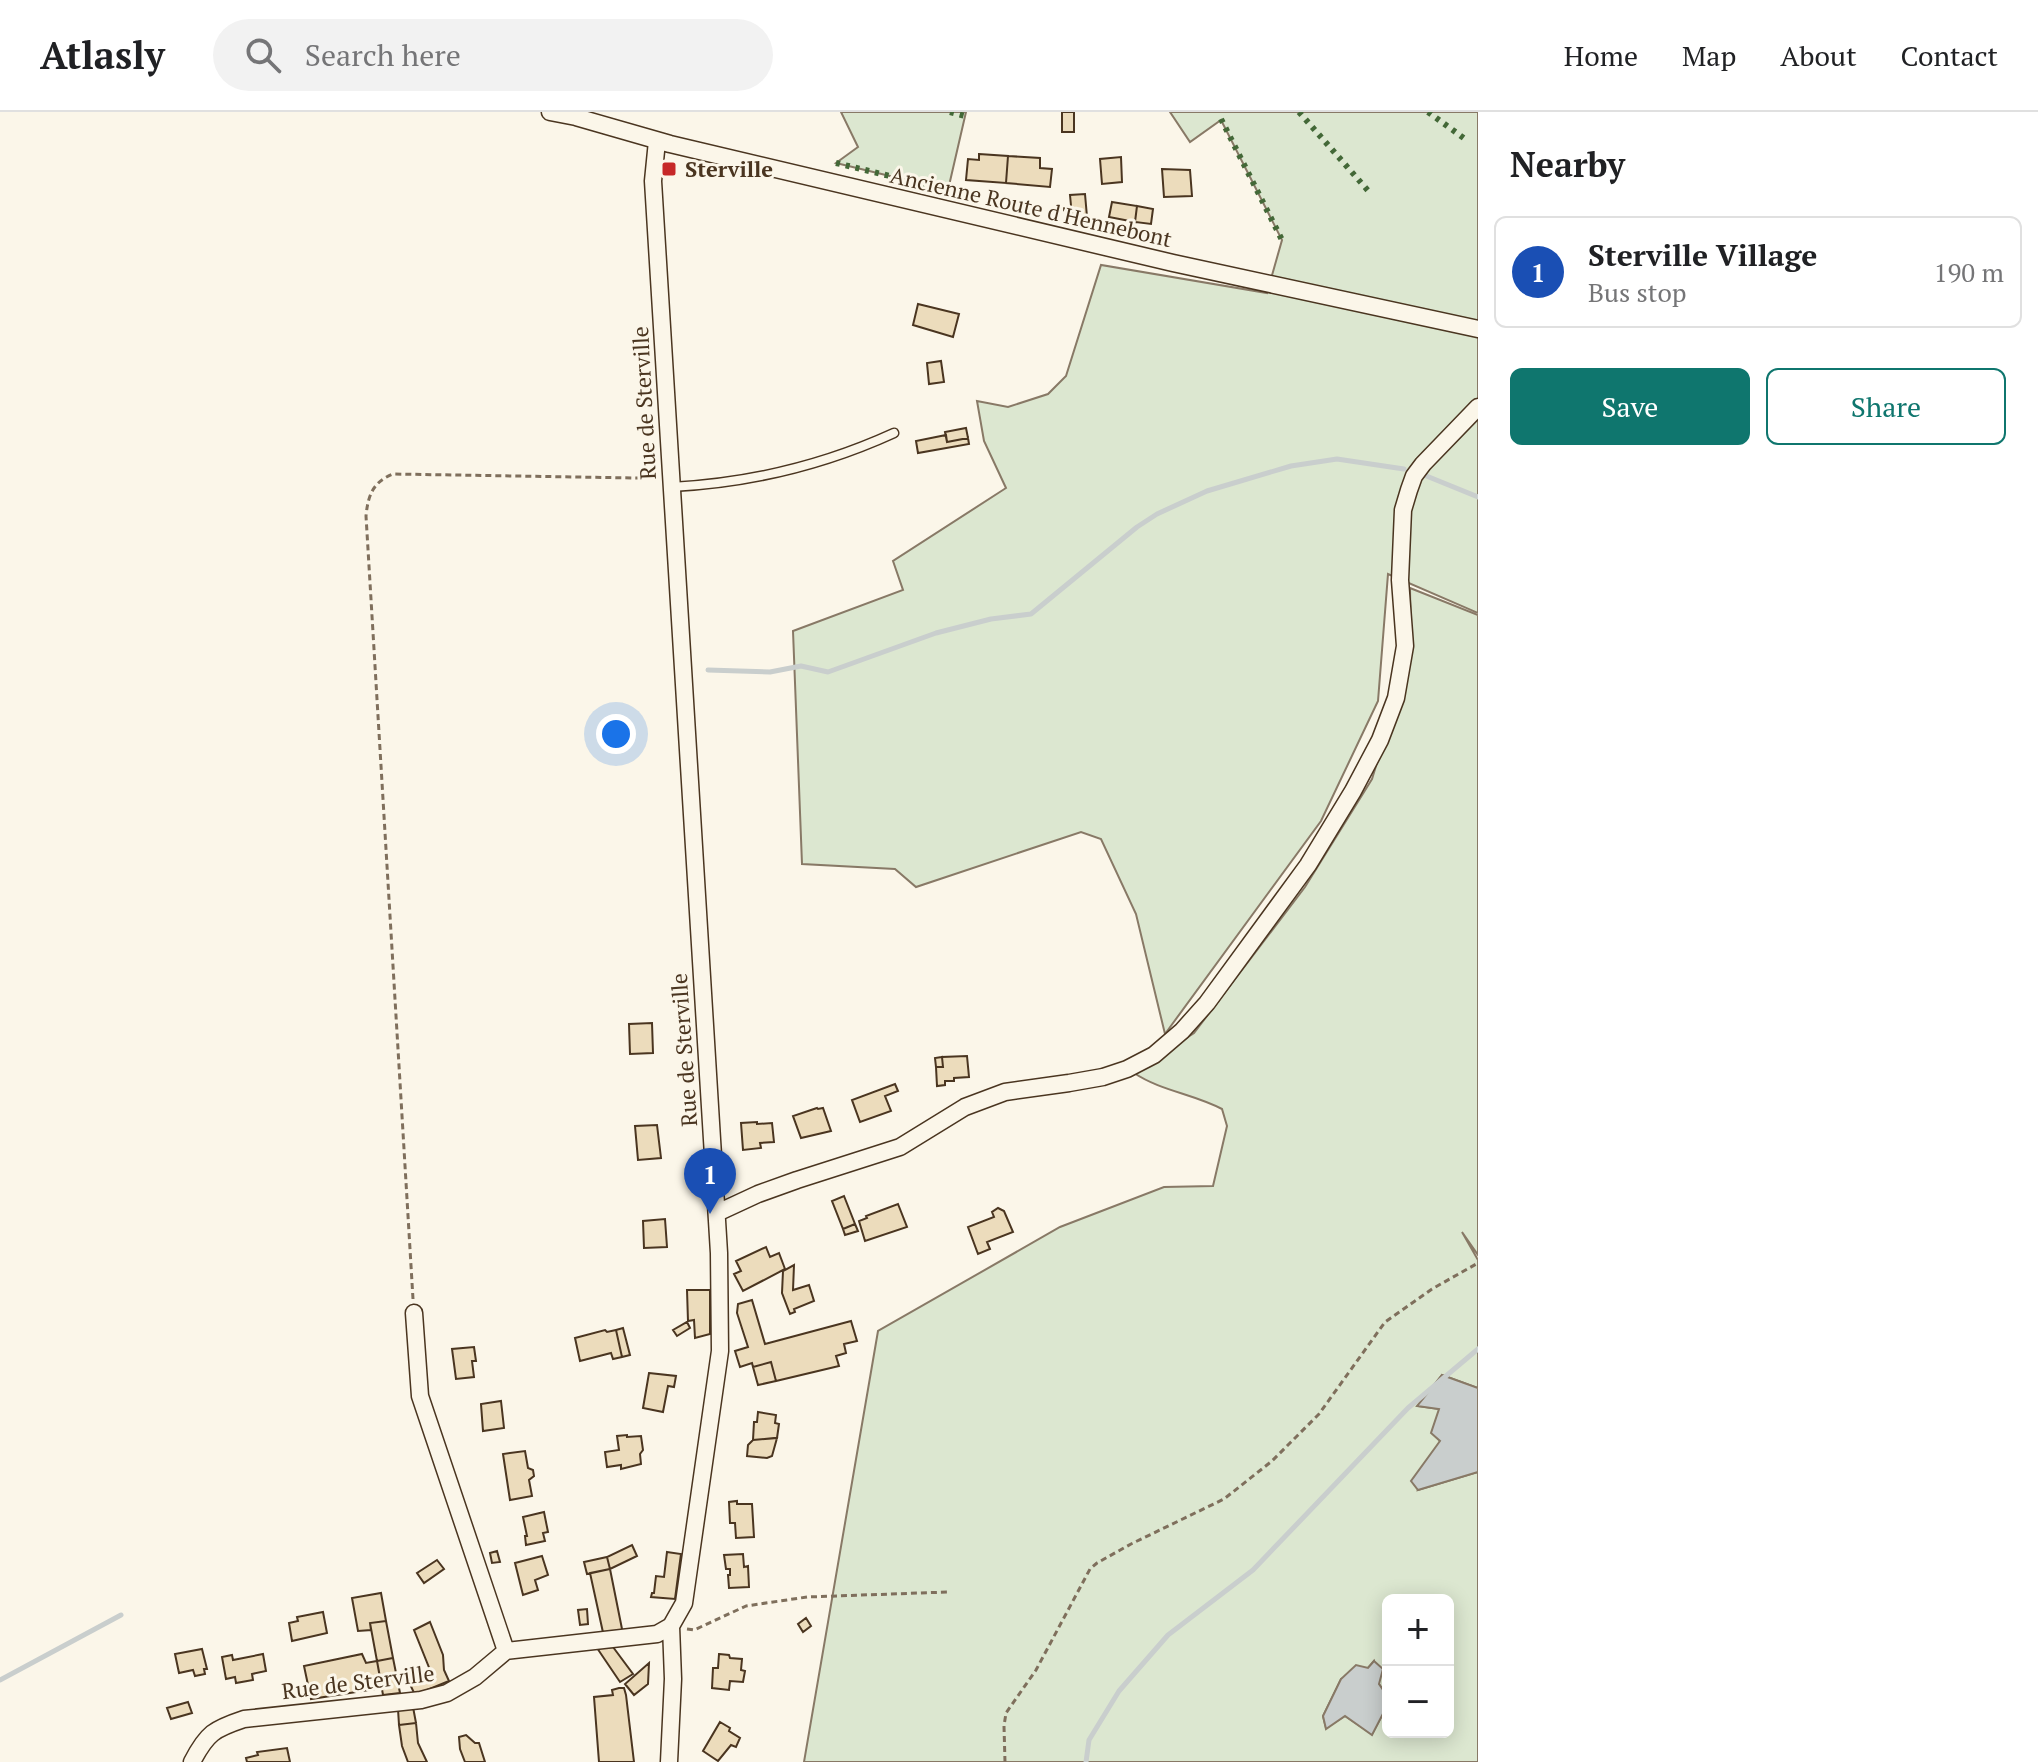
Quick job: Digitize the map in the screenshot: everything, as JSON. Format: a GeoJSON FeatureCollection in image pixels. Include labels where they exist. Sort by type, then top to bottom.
{"type":"FeatureCollection","features":[{"type":"Feature","properties":{"kind":"street","name":"Ancienne Route d'Hennebont"},"geometry":{"type":"LineString","coordinates":[[550,112],[574,114],[657,141],[1173,263],[1478,329]]}},
{"type":"Feature","properties":{"kind":"street","name":"Rue de Sterville"},"geometry":{"type":"LineString","coordinates":[[657,141],[653,181],[717,1213],[720,1351],[684,1603],[671,1626]]}},
{"type":"Feature","properties":{"kind":"street"},"geometry":{"type":"LineString","coordinates":[[717,1213],[758,1194],[900,1147],[965,1107],[1005,1092],[1091,1079],[1127,1069],[1154,1055],[1182,1031],[1207,1003],[1308,865],[1380,740],[1396,698],[1405,646],[1400,580],[1403,510],[1414,476],[1478,407]]}},
{"type":"Feature","properties":{"kind":"street"},"geometry":{"type":"LineString","coordinates":[[414,1313],[420,1396],[506,1651],[657,1634],[671,1626],[673,1679],[669,1762]]}},
{"type":"Feature","properties":{"kind":"street","name":"Rue de Sterville"},"geometry":{"type":"LineString","coordinates":[[192,1762],[205,1739],[220,1727],[244,1719],[421,1700],[447,1693],[475,1677],[506,1651]]}},
{"type":"Feature","properties":{"kind":"lane"},"geometry":{"type":"LineString","coordinates":[[671,480],[689,486],[781,472],[824,461],[894,433]]}},
{"type":"Feature","properties":{"kind":"path"},"geometry":{"type":"LineString","coordinates":[[414,1313],[366,531],[370,494],[382,479],[393,474],[671,480]]}},
{"type":"Feature","properties":{"kind":"path"},"geometry":{"type":"LineString","coordinates":[[1005,1762],[1006,1713],[1036,1670],[1090,1569],[1131,1544],[1224,1499],[1236,1490],[1272,1461],[1319,1414],[1385,1322],[1432,1289],[1478,1263]]}},
{"type":"Feature","properties":{"kind":"path"},"geometry":{"type":"LineString","coordinates":[[671,1626],[694,1630],[746,1606],[807,1597],[948,1592]]}},
{"type":"Feature","properties":{"kind":"green space"},"geometry":{"type":"Polygon","coordinates":[[[841,112],[966,112],[948,190],[836,163],[858,147],[841,112]]]}},
{"type":"Feature","properties":{"kind":"green space"},"geometry":{"type":"Polygon","coordinates":[[[1170,112],[1478,112],[1478,613],[1388,574],[1378,701],[1321,821],[1165,1034],[1136,914],[1101,839],[1081,832],[916,887],[895,869],[802,864],[793,631],[903,590],[893,561],[1006,488],[984,441],[977,401],[1008,407],[1048,394],[1066,376],[1101,265],[1267,293],[1282,240],[1221,120],[1190,142],[1170,112]]]}},
{"type":"Feature","properties":{"kind":"green space"},"geometry":{"type":"Polygon","coordinates":[[[1410,588],[1478,615],[1478,1255],[1462,1232],[1478,1260],[1478,1388],[1442,1375],[1418,1406],[1439,1409],[1440,1441],[1418,1490],[1478,1472],[1478,1762],[804,1762],[878,1331],[1060,1227],[1164,1187],[1213,1186],[1227,1126],[1222,1109],[1134,1073],[1194,1033],[1305,887],[1372,779],[1411,651],[1410,588]]]}},
{"type":"Feature","properties":{"kind":"shaded area"},"geometry":{"type":"Polygon","coordinates":[[[1442,1375],[1478,1388],[1478,1472],[1418,1490],[1411,1481],[1440,1441],[1431,1433],[1439,1409],[1417,1406],[1442,1375]]]}},
{"type":"Feature","properties":{"kind":"shaded area"},"geometry":{"type":"Polygon","coordinates":[[[1374,1661],[1382,1668],[1379,1684],[1382,1688],[1382,1716],[1372,1735],[1345,1716],[1326,1729],[1323,1716],[1341,1679],[1356,1665],[1368,1668],[1374,1661]]]}},
{"type":"Feature","properties":{"kind":"building"},"geometry":{"type":"Polygon","coordinates":[[[1062,112],[1074,112],[1074,132],[1062,132],[1062,112]]]}},
{"type":"Feature","properties":{"kind":"building"},"geometry":{"type":"Polygon","coordinates":[[[979,154],[1008,156],[1006,183],[966,180],[968,159],[979,160],[979,154]]]}},
{"type":"Feature","properties":{"kind":"building"},"geometry":{"type":"Polygon","coordinates":[[[1008,156],[1040,158],[1040,168],[1052,169],[1050,187],[1006,183],[1008,156]]]}},
{"type":"Feature","properties":{"kind":"building"},"geometry":{"type":"Polygon","coordinates":[[[1121,157],[1122,182],[1102,184],[1100,159],[1121,157]]]}},
{"type":"Feature","properties":{"kind":"building"},"geometry":{"type":"Polygon","coordinates":[[[1162,169],[1190,170],[1192,196],[1164,197],[1162,169]]]}},
{"type":"Feature","properties":{"kind":"building"},"geometry":{"type":"Polygon","coordinates":[[[1085,194],[1087,217],[1072,216],[1070,195],[1085,194]]]}},
{"type":"Feature","properties":{"kind":"building"},"geometry":{"type":"Polygon","coordinates":[[[1112,202],[1137,206],[1135,222],[1109,217],[1112,202]]]}},
{"type":"Feature","properties":{"kind":"building"},"geometry":{"type":"Polygon","coordinates":[[[1137,206],[1153,209],[1151,224],[1135,222],[1137,206]]]}},
{"type":"Feature","properties":{"kind":"building"},"geometry":{"type":"Polygon","coordinates":[[[918,304],[959,314],[953,337],[913,325],[918,304]]]}},
{"type":"Feature","properties":{"kind":"building"},"geometry":{"type":"Polygon","coordinates":[[[941,361],[944,382],[929,384],[927,363],[941,361]]]}},
{"type":"Feature","properties":{"kind":"building"},"geometry":{"type":"Polygon","coordinates":[[[966,428],[968,438],[947,442],[945,432],[966,428]]]}},
{"type":"Feature","properties":{"kind":"building"},"geometry":{"type":"Polygon","coordinates":[[[946,435],[947,442],[968,438],[969,444],[918,453],[916,441],[946,435]]]}},
{"type":"Feature","properties":{"kind":"building"},"geometry":{"type":"Polygon","coordinates":[[[652,1023],[653,1053],[630,1054],[629,1024],[652,1023]]]}},
{"type":"Feature","properties":{"kind":"building"},"geometry":{"type":"Polygon","coordinates":[[[967,1056],[969,1077],[954,1078],[954,1081],[945,1081],[945,1085],[937,1086],[936,1067],[943,1067],[942,1057],[967,1056]]]}},
{"type":"Feature","properties":{"kind":"building"},"geometry":{"type":"Polygon","coordinates":[[[942,1057],[943,1067],[936,1067],[935,1058],[942,1057]]]}},
{"type":"Feature","properties":{"kind":"building"},"geometry":{"type":"Polygon","coordinates":[[[895,1084],[898,1091],[885,1096],[891,1111],[860,1122],[852,1100],[895,1084]]]}},
{"type":"Feature","properties":{"kind":"building"},"geometry":{"type":"Polygon","coordinates":[[[823,1108],[831,1131],[801,1138],[793,1116],[823,1108]]]}},
{"type":"Feature","properties":{"kind":"building"},"geometry":{"type":"Polygon","coordinates":[[[741,1123],[772,1123],[774,1142],[760,1143],[761,1148],[743,1150],[741,1123]]]}},
{"type":"Feature","properties":{"kind":"building"},"geometry":{"type":"Polygon","coordinates":[[[657,1125],[661,1158],[638,1160],[635,1126],[657,1125]]]}},
{"type":"Feature","properties":{"kind":"building"},"geometry":{"type":"Polygon","coordinates":[[[844,1196],[855,1224],[843,1229],[832,1201],[844,1196]]]}},
{"type":"Feature","properties":{"kind":"building"},"geometry":{"type":"Polygon","coordinates":[[[898,1204],[907,1227],[865,1241],[859,1221],[898,1204]]]}},
{"type":"Feature","properties":{"kind":"building"},"geometry":{"type":"Polygon","coordinates":[[[998,1208],[1004,1211],[1013,1232],[987,1242],[990,1249],[978,1254],[968,1227],[994,1217],[992,1212],[998,1208]]]}},
{"type":"Feature","properties":{"kind":"building"},"geometry":{"type":"Polygon","coordinates":[[[665,1219],[667,1247],[644,1248],[643,1221],[665,1219]]]}},
{"type":"Feature","properties":{"kind":"building"},"geometry":{"type":"Polygon","coordinates":[[[855,1224],[858,1231],[845,1235],[843,1229],[855,1224]]]}},
{"type":"Feature","properties":{"kind":"building"},"geometry":{"type":"Polygon","coordinates":[[[766,1247],[770,1257],[779,1253],[785,1269],[743,1291],[734,1274],[741,1271],[736,1261],[766,1247]]]}},
{"type":"Feature","properties":{"kind":"building"},"geometry":{"type":"Polygon","coordinates":[[[794,1265],[793,1290],[809,1285],[814,1301],[794,1309],[795,1312],[790,1314],[782,1293],[783,1271],[794,1265]]]}},
{"type":"Feature","properties":{"kind":"building"},"geometry":{"type":"Polygon","coordinates":[[[687,1290],[710,1290],[710,1334],[695,1338],[694,1320],[688,1321],[687,1290]]]}},
{"type":"Feature","properties":{"kind":"building"},"geometry":{"type":"Polygon","coordinates":[[[752,1300],[765,1344],[851,1321],[857,1341],[844,1344],[846,1353],[836,1356],[839,1366],[776,1381],[771,1362],[740,1367],[735,1351],[748,1347],[737,1313],[738,1304],[752,1300]]]}},
{"type":"Feature","properties":{"kind":"building"},"geometry":{"type":"Polygon","coordinates":[[[687,1322],[690,1328],[677,1336],[673,1330],[687,1322]]]}},
{"type":"Feature","properties":{"kind":"building"},"geometry":{"type":"Polygon","coordinates":[[[623,1328],[630,1355],[622,1357],[616,1330],[623,1328]]]}},
{"type":"Feature","properties":{"kind":"building"},"geometry":{"type":"Polygon","coordinates":[[[616,1330],[622,1357],[613,1359],[611,1353],[580,1361],[575,1338],[616,1330]]]}},
{"type":"Feature","properties":{"kind":"building"},"geometry":{"type":"Polygon","coordinates":[[[474,1347],[474,1377],[456,1379],[452,1349],[474,1347]]]}},
{"type":"Feature","properties":{"kind":"building"},"geometry":{"type":"Polygon","coordinates":[[[771,1362],[776,1381],[758,1385],[753,1367],[771,1362]]]}},
{"type":"Feature","properties":{"kind":"building"},"geometry":{"type":"Polygon","coordinates":[[[649,1373],[676,1376],[674,1387],[668,1386],[663,1412],[643,1408],[649,1373]]]}},
{"type":"Feature","properties":{"kind":"building"},"geometry":{"type":"Polygon","coordinates":[[[501,1401],[504,1428],[483,1431],[481,1404],[501,1401]]]}},
{"type":"Feature","properties":{"kind":"building"},"geometry":{"type":"Polygon","coordinates":[[[758,1412],[776,1415],[775,1423],[779,1424],[777,1438],[753,1440],[758,1412]]]}},
{"type":"Feature","properties":{"kind":"building"},"geometry":{"type":"Polygon","coordinates":[[[617,1436],[641,1436],[641,1464],[621,1469],[621,1465],[607,1467],[605,1452],[619,1450],[617,1436]]]}},
{"type":"Feature","properties":{"kind":"building"},"geometry":{"type":"Polygon","coordinates":[[[777,1438],[772,1456],[747,1456],[748,1445],[753,1440],[777,1438]]]}},
{"type":"Feature","properties":{"kind":"building"},"geometry":{"type":"Polygon","coordinates":[[[525,1451],[528,1468],[533,1470],[534,1476],[529,1480],[532,1496],[510,1500],[503,1454],[525,1451]]]}},
{"type":"Feature","properties":{"kind":"building"},"geometry":{"type":"Polygon","coordinates":[[[737,1501],[737,1504],[752,1504],[754,1537],[736,1538],[735,1523],[730,1523],[729,1502],[737,1501]]]}},
{"type":"Feature","properties":{"kind":"building"},"geometry":{"type":"Polygon","coordinates":[[[544,1512],[548,1532],[543,1533],[545,1541],[526,1545],[523,1517],[544,1512]]]}},
{"type":"Feature","properties":{"kind":"building"},"geometry":{"type":"Polygon","coordinates":[[[632,1545],[637,1556],[610,1569],[607,1557],[632,1545]]]}},
{"type":"Feature","properties":{"kind":"building"},"geometry":{"type":"Polygon","coordinates":[[[497,1551],[500,1562],[492,1563],[490,1553],[497,1551]]]}},
{"type":"Feature","properties":{"kind":"building"},"geometry":{"type":"Polygon","coordinates":[[[667,1552],[681,1554],[675,1599],[651,1597],[656,1576],[664,1577],[667,1552]]]}},
{"type":"Feature","properties":{"kind":"building"},"geometry":{"type":"Polygon","coordinates":[[[743,1554],[744,1567],[748,1566],[749,1587],[729,1588],[730,1569],[726,1569],[724,1555],[743,1554]]]}},
{"type":"Feature","properties":{"kind":"building"},"geometry":{"type":"Polygon","coordinates":[[[542,1556],[548,1575],[535,1580],[538,1590],[523,1595],[515,1563],[542,1556]]]}},
{"type":"Feature","properties":{"kind":"building"},"geometry":{"type":"Polygon","coordinates":[[[607,1557],[610,1569],[587,1574],[584,1562],[607,1557]]]}},
{"type":"Feature","properties":{"kind":"building"},"geometry":{"type":"Polygon","coordinates":[[[437,1560],[444,1569],[424,1583],[417,1573],[437,1560]]]}},
{"type":"Feature","properties":{"kind":"building"},"geometry":{"type":"Polygon","coordinates":[[[610,1569],[623,1634],[604,1637],[590,1573],[610,1569]]]}},
{"type":"Feature","properties":{"kind":"building"},"geometry":{"type":"Polygon","coordinates":[[[381,1593],[386,1621],[370,1623],[371,1630],[358,1631],[352,1598],[381,1593]]]}},
{"type":"Feature","properties":{"kind":"building"},"geometry":{"type":"Polygon","coordinates":[[[587,1609],[588,1624],[580,1625],[578,1610],[587,1609]]]}},
{"type":"Feature","properties":{"kind":"building"},"geometry":{"type":"Polygon","coordinates":[[[323,1612],[327,1633],[292,1641],[289,1623],[298,1621],[297,1617],[323,1612]]]}},
{"type":"Feature","properties":{"kind":"building"},"geometry":{"type":"Polygon","coordinates":[[[806,1618],[811,1626],[803,1632],[798,1624],[806,1618]]]}},
{"type":"Feature","properties":{"kind":"building"},"geometry":{"type":"Polygon","coordinates":[[[386,1621],[393,1658],[377,1661],[370,1623],[386,1621]]]}},
{"type":"Feature","properties":{"kind":"building"},"geometry":{"type":"Polygon","coordinates":[[[430,1622],[449,1681],[415,1695],[408,1680],[430,1670],[414,1630],[430,1622]]]}},
{"type":"Feature","properties":{"kind":"building"},"geometry":{"type":"Polygon","coordinates":[[[613,1647],[633,1674],[620,1682],[597,1648],[613,1647]]]}},
{"type":"Feature","properties":{"kind":"building"},"geometry":{"type":"Polygon","coordinates":[[[202,1649],[207,1669],[204,1669],[205,1674],[195,1676],[193,1670],[179,1673],[175,1654],[202,1649]]]}},
{"type":"Feature","properties":{"kind":"building"},"geometry":{"type":"Polygon","coordinates":[[[263,1654],[266,1671],[252,1674],[253,1680],[236,1683],[235,1677],[226,1679],[222,1657],[232,1655],[233,1660],[263,1654]]]}},
{"type":"Feature","properties":{"kind":"building"},"geometry":{"type":"Polygon","coordinates":[[[362,1654],[366,1663],[377,1661],[382,1688],[311,1699],[304,1666],[362,1654]]]}},
{"type":"Feature","properties":{"kind":"building"},"geometry":{"type":"Polygon","coordinates":[[[719,1654],[742,1659],[741,1670],[745,1671],[743,1682],[730,1681],[729,1690],[712,1688],[713,1668],[718,1668],[719,1654]]]}},
{"type":"Feature","properties":{"kind":"building"},"geometry":{"type":"Polygon","coordinates":[[[393,1658],[400,1693],[383,1695],[377,1661],[393,1658]]]}},
{"type":"Feature","properties":{"kind":"building"},"geometry":{"type":"Polygon","coordinates":[[[649,1663],[648,1684],[634,1695],[625,1684],[649,1663]]]}},
{"type":"Feature","properties":{"kind":"building"},"geometry":{"type":"Polygon","coordinates":[[[624,1688],[626,1695],[634,1762],[599,1762],[594,1697],[613,1695],[612,1690],[624,1688]]]}},
{"type":"Feature","properties":{"kind":"building"},"geometry":{"type":"Polygon","coordinates":[[[188,1702],[192,1713],[171,1719],[167,1708],[188,1702]]]}},
{"type":"Feature","properties":{"kind":"building"},"geometry":{"type":"Polygon","coordinates":[[[413,1707],[416,1723],[399,1725],[398,1709],[413,1707]]]}},
{"type":"Feature","properties":{"kind":"building"},"geometry":{"type":"Polygon","coordinates":[[[720,1722],[740,1738],[736,1747],[731,1745],[718,1761],[703,1751],[720,1722]]]}},
{"type":"Feature","properties":{"kind":"building"},"geometry":{"type":"Polygon","coordinates":[[[416,1723],[418,1743],[427,1762],[408,1762],[402,1746],[399,1725],[416,1723]]]}},
{"type":"Feature","properties":{"kind":"building"},"geometry":{"type":"Polygon","coordinates":[[[466,1735],[479,1743],[485,1762],[465,1762],[459,1737],[466,1735]]]}},
{"type":"Feature","properties":{"kind":"building"},"geometry":{"type":"Polygon","coordinates":[[[287,1748],[290,1762],[247,1762],[246,1758],[258,1755],[257,1752],[287,1748]]]}},
{"type":"Feature","properties":{"kind":"waterway"},"geometry":{"type":"LineString","coordinates":[[708,670],[770,672],[801,666],[828,672],[936,633],[991,619],[1031,614],[1137,527],[1157,514],[1207,491],[1291,466],[1337,459],[1404,469]]}},
{"type":"Feature","properties":{"kind":"waterway"},"geometry":{"type":"LineString","coordinates":[[1424,475],[1478,497]]}},
{"type":"Feature","properties":{"kind":"waterway"},"geometry":{"type":"LineString","coordinates":[[1086,1762],[1089,1740],[1119,1691],[1168,1635],[1253,1570],[1408,1408],[1478,1349]]}},
{"type":"Feature","properties":{"kind":"waterway"},"geometry":{"type":"LineString","coordinates":[[0,1680],[121,1615]]}},
{"type":"Feature","properties":{"kind":"hedge"},"geometry":{"type":"LineString","coordinates":[[950,112],[965,116]]}},
{"type":"Feature","properties":{"kind":"hedge"},"geometry":{"type":"LineString","coordinates":[[1299,112],[1371,194]]}},
{"type":"Feature","properties":{"kind":"hedge"},"geometry":{"type":"LineString","coordinates":[[1428,112],[1465,139]]}},
{"type":"Feature","properties":{"kind":"hedge"},"geometry":{"type":"LineString","coordinates":[[1221,119],[1282,240]]}},
{"type":"Feature","properties":{"kind":"hedge"},"geometry":{"type":"LineString","coordinates":[[836,163],[948,190]]}},
{"type":"Feature","properties":{"kind":"place","name":"Sterville"},"geometry":{"type":"Point","coordinates":[669,169]}},
{"type":"Feature","properties":{"kind":"place","name":"Sterville Village"},"geometry":{"type":"Point","coordinates":[710,1214]}}]}
